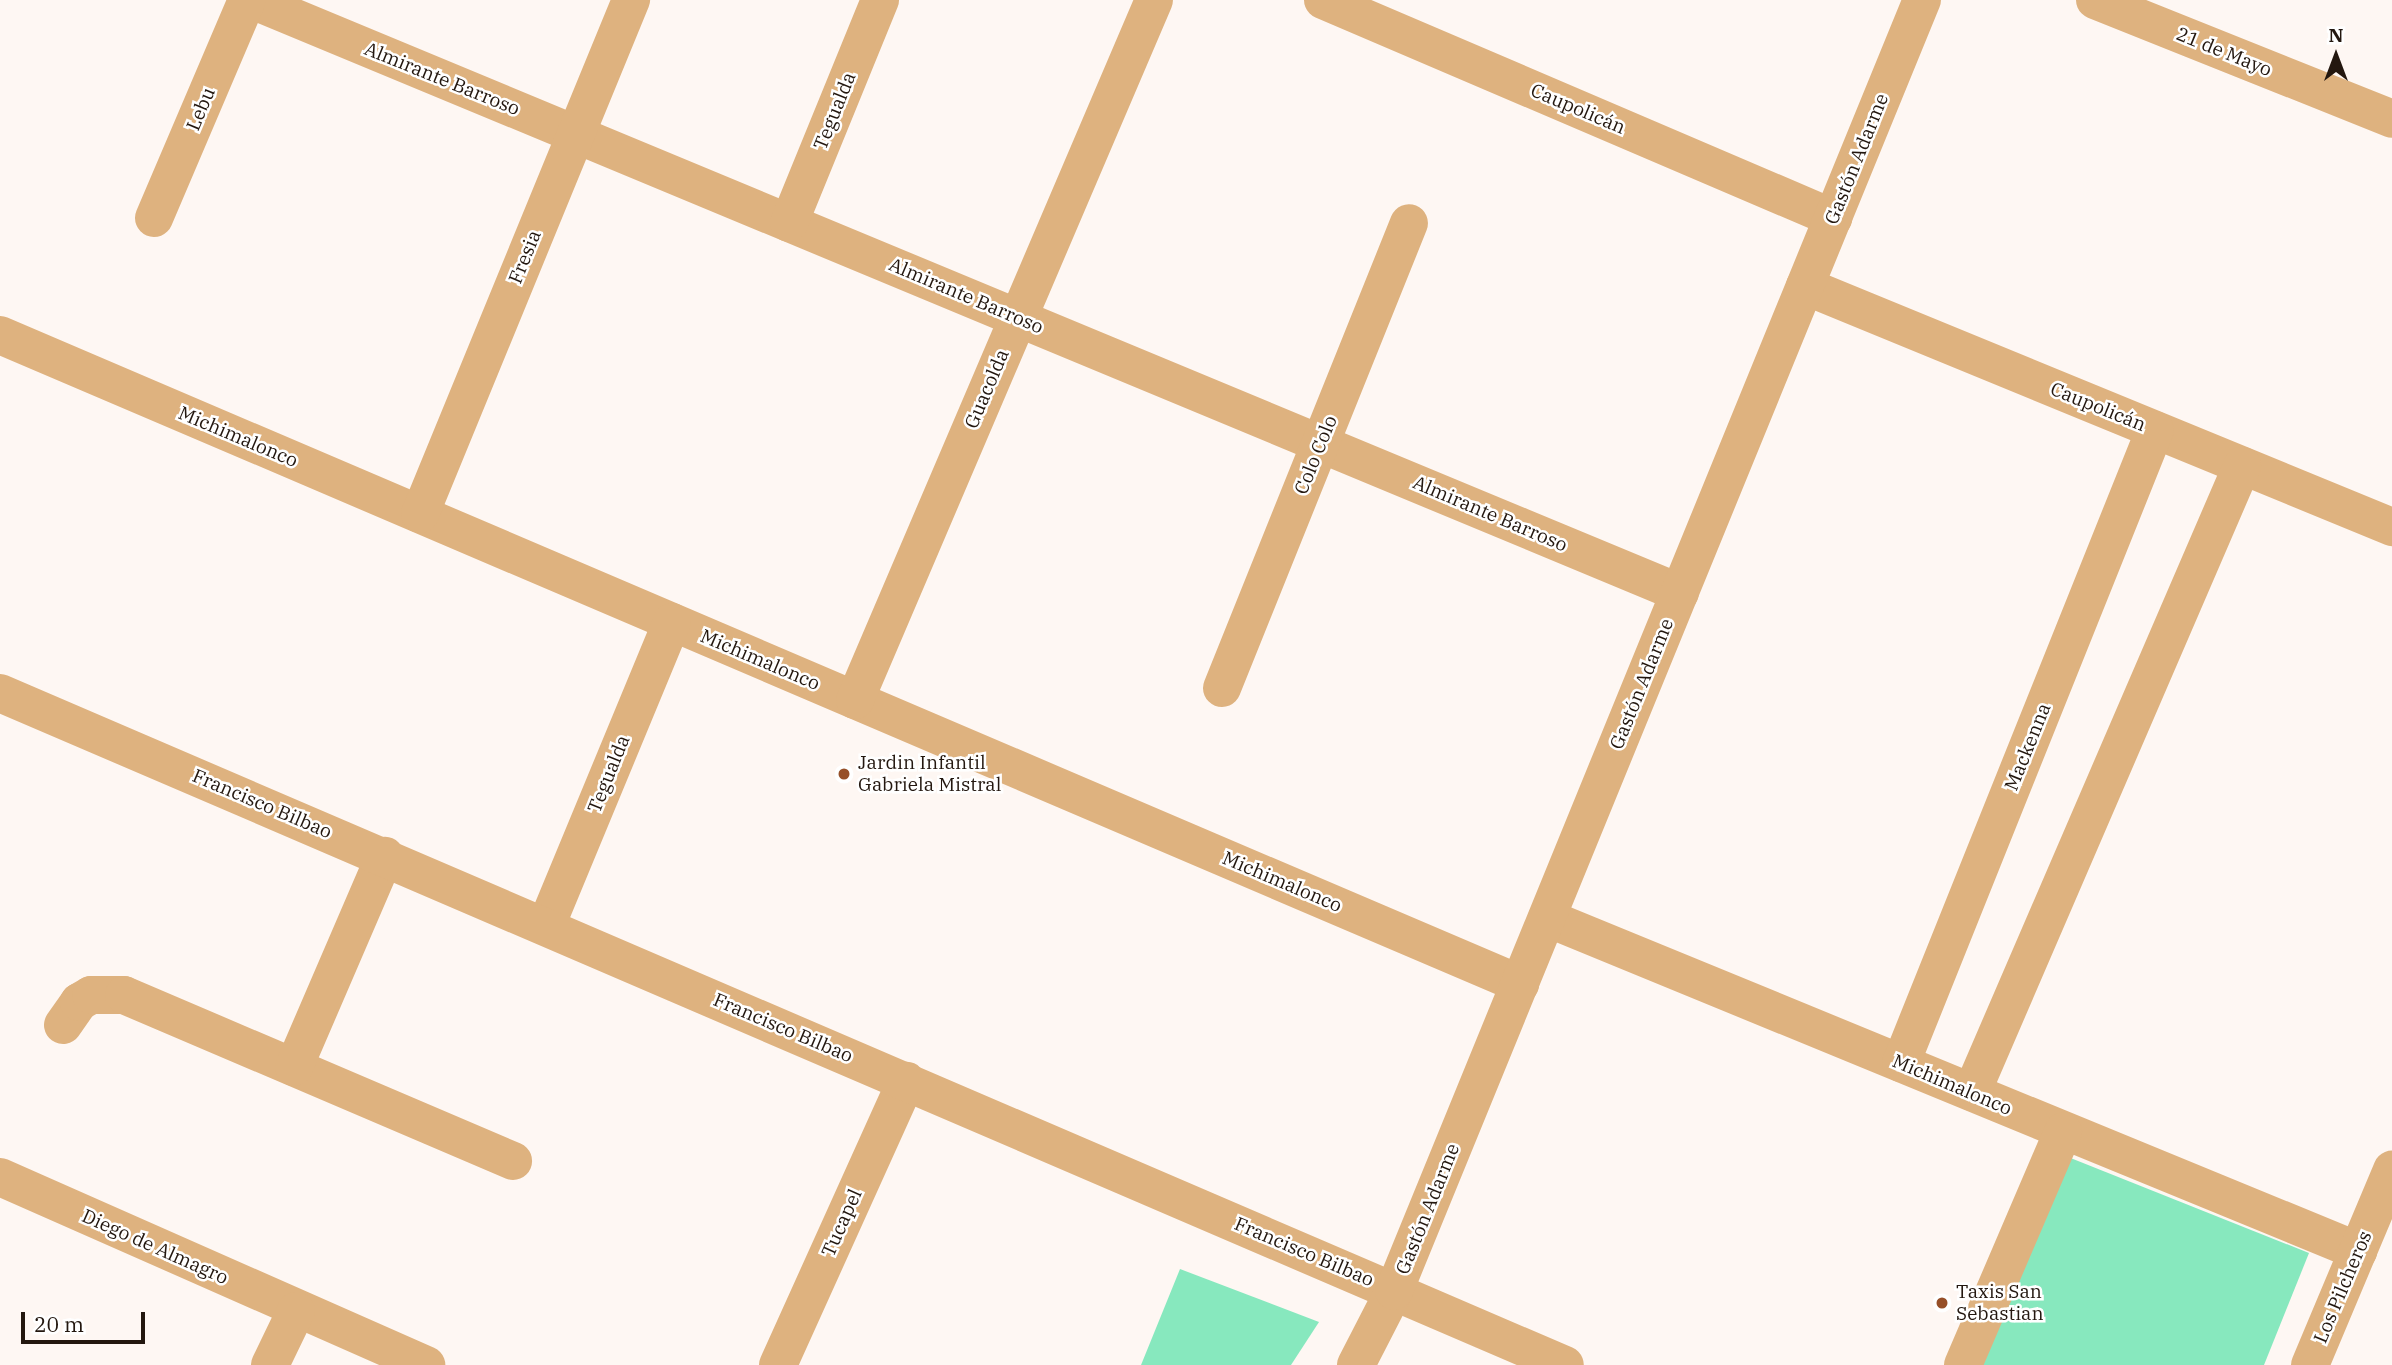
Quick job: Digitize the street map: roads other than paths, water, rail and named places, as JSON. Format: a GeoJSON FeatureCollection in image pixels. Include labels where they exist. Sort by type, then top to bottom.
{"type":"FeatureCollection","features":[{"type":"Feature","properties":{"kind":"street","name":"Almirante Barroso"},"geometry":{"type":"LineString","coordinates":[[250,0],[1679,593]]}},
{"type":"Feature","properties":{"kind":"street","name":"Lebu"},"geometry":{"type":"LineString","coordinates":[[154,218],[250,0]]}},
{"type":"Feature","properties":{"kind":"street","name":"Fresia"},"geometry":{"type":"LineString","coordinates":[[420,514],[631,0]]}},
{"type":"Feature","properties":{"kind":"street","name":"Tegualda"},"geometry":{"type":"LineString","coordinates":[[789,223],[880,0]]}},
{"type":"Feature","properties":{"kind":"street","name":"Guacolda"},"geometry":{"type":"LineString","coordinates":[[855,700],[1154,0]]}},
{"type":"Feature","properties":{"kind":"street","name":"Caupolicán"},"geometry":{"type":"LineString","coordinates":[[1323,0],[1833,218]]}},
{"type":"Feature","properties":{"kind":"street","name":"Gastón Adarme"},"geometry":{"type":"LineString","coordinates":[[1356,1365],[1394,1291],[1922,0]]}},
{"type":"Feature","properties":{"kind":"street","name":"21 de Mayo"},"geometry":{"type":"LineString","coordinates":[[2095,0],[2392,119]]}},
{"type":"Feature","properties":{"kind":"street","name":"Colo Colo"},"geometry":{"type":"LineString","coordinates":[[1222,688],[1409,223]]}},
{"type":"Feature","properties":{"kind":"street","name":"Caupolicán"},"geometry":{"type":"LineString","coordinates":[[1805,286],[2392,527]]}},
{"type":"Feature","properties":{"kind":"street","name":"Michimalonco"},"geometry":{"type":"LineString","coordinates":[[0,335],[1520,984]]}},
{"type":"Feature","properties":{"kind":"street","name":"Mackenna"},"geometry":{"type":"LineString","coordinates":[[1901,1063],[2155,430]]}},
{"type":"Feature","properties":{"kind":"street"},"geometry":{"type":"LineString","coordinates":[[1972,1092],[2242,466]]}},
{"type":"Feature","properties":{"kind":"street","name":"Tegualda"},"geometry":{"type":"LineString","coordinates":[[546,926],[672,622]]}},
{"type":"Feature","properties":{"kind":"street","name":"Francisco Bilbao"},"geometry":{"type":"LineString","coordinates":[[0,693],[385,856],[1565,1365]]}},
{"type":"Feature","properties":{"kind":"street"},"geometry":{"type":"LineString","coordinates":[[294,1067],[385,856]]}},
{"type":"Feature","properties":{"kind":"street","name":"Michimalonco"},"geometry":{"type":"LineString","coordinates":[[1547,918],[2358,1251]]}},
{"type":"Feature","properties":{"kind":"street"},"geometry":{"type":"LineString","coordinates":[[63,1025],[79,1002],[113,992],[513,1160]]}},
{"type":"Feature","properties":{"kind":"street","name":"Tucapel"},"geometry":{"type":"LineString","coordinates":[[778,1365],[906,1081]]}},
{"type":"Feature","properties":{"kind":"street"},"geometry":{"type":"LineString","coordinates":[[1963,1365],[2063,1132]]}},
{"type":"Feature","properties":{"kind":"street","name":"Los Pilcheros"},"geometry":{"type":"LineString","coordinates":[[2310,1365],[2392,1170]]}},
{"type":"Feature","properties":{"kind":"street","name":"Diego de Almagro"},"geometry":{"type":"LineString","coordinates":[[0,1177],[296,1311],[426,1365]]}},
{"type":"Feature","properties":{"kind":"street"},"geometry":{"type":"LineString","coordinates":[[270,1365],[296,1311]]}},
{"type":"Feature","properties":{"kind":"place","name":"Jardin Infantil Gabriela Mistral"},"geometry":{"type":"Point","coordinates":[844,774]}},
{"type":"Feature","properties":{"kind":"place","name":"Taxis San Sebastian"},"geometry":{"type":"Point","coordinates":[1942,1303]}}]}
